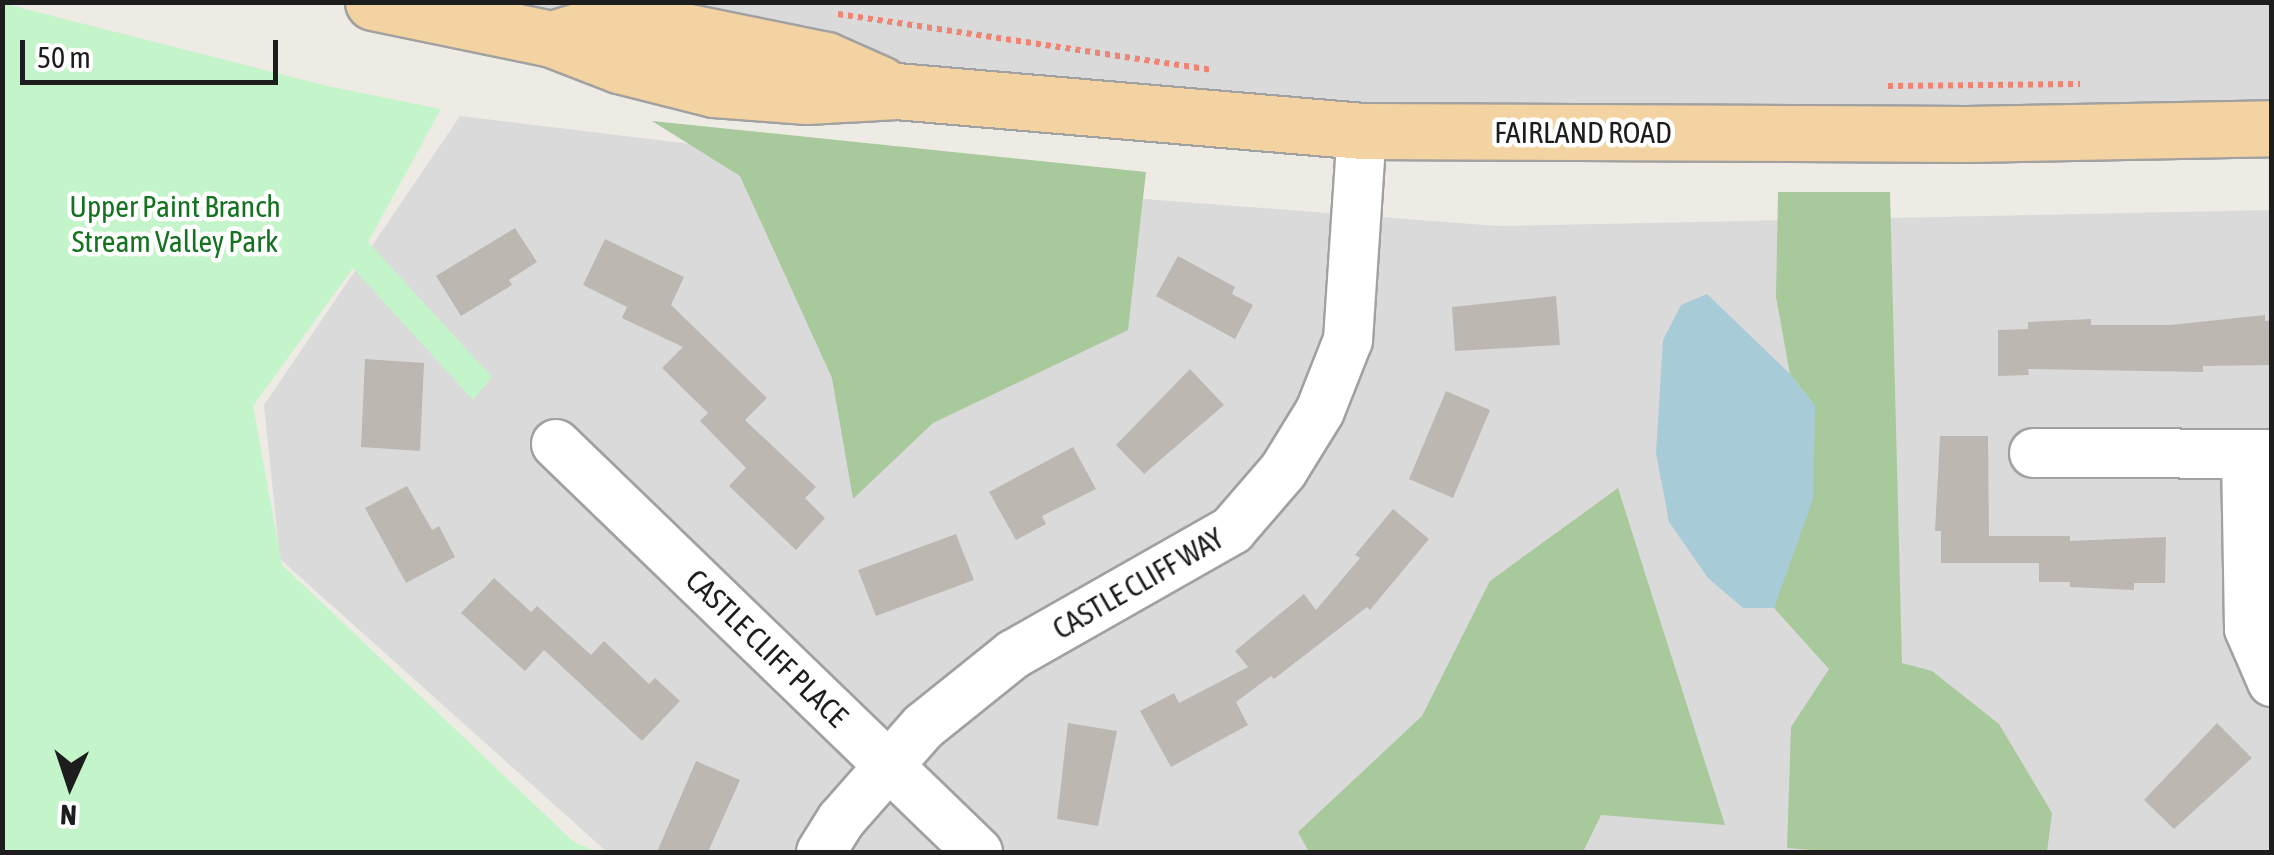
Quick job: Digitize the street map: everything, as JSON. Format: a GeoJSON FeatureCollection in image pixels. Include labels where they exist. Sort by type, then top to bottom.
{"type":"FeatureCollection","features":[{"type":"Feature","properties":{"kind":"main road","name":"FAIRLAND ROAD"},"geometry":{"type":"LineString","coordinates":[[373,2],[556,21],[619,65],[714,89],[807,96],[896,92],[1362,131],[1967,134],[2272,128]]}},
{"type":"Feature","properties":{"kind":"street","name":"CASTLE CLIFF WAY"},"geometry":{"type":"LineString","coordinates":[[821,852],[840,820],[924,726],[1014,654],[1232,530],[1282,471],[1320,411],[1348,340],[1362,131]]}},
{"type":"Feature","properties":{"kind":"street","name":"CASTLE CLIFF PLACE"},"geometry":{"type":"LineString","coordinates":[[556,444],[978,852]]}},
{"type":"Feature","properties":{"kind":"street"},"geometry":{"type":"LineString","coordinates":[[2034,453],[2259,455],[2249,629],[2272,682]]}},
{"type":"Feature","properties":{"kind":"path"},"geometry":{"type":"LineString","coordinates":[[826,12],[1222,71]]}},
{"type":"Feature","properties":{"kind":"path"},"geometry":{"type":"LineString","coordinates":[[1882,86],[2091,84]]}},
{"type":"Feature","properties":{"kind":"shaded area"},"geometry":{"type":"Polygon","coordinates":[[[373,3],[2271,3],[2271,128],[1362,131],[373,3]]]}},
{"type":"Feature","properties":{"kind":"shaded area"},"geometry":{"type":"Polygon","coordinates":[[[460,116],[1144,199],[1498,226],[2271,210],[2271,852],[607,852],[280,559],[264,405],[460,116]]]}},
{"type":"Feature","properties":{"kind":"green space","name":"Upper Paint Branch Stream Valley Park"},"geometry":{"type":"Polygon","coordinates":[[[2,3],[327,86],[441,109],[368,242],[492,377],[473,400],[353,268],[253,406],[282,565],[574,842],[597,852],[3,852],[2,3]]]}},
{"type":"Feature","properties":{"kind":"green space"},"geometry":{"type":"Polygon","coordinates":[[[652,121],[1146,172],[1128,330],[933,423],[853,499],[832,378],[740,176],[652,121]]]}},
{"type":"Feature","properties":{"kind":"green space"},"geometry":{"type":"Polygon","coordinates":[[[1778,192],[1890,192],[1902,663],[1932,671],[1999,724],[2052,813],[2047,852],[1836,852],[1787,848],[1791,727],[1829,669],[1774,608],[1791,556],[1815,406],[1790,374],[1776,297],[1778,192]]]}},
{"type":"Feature","properties":{"kind":"green space"},"geometry":{"type":"Polygon","coordinates":[[[1618,488],[1725,825],[1601,815],[1583,852],[1309,852],[1298,832],[1422,716],[1490,581],[1618,488]]]}},
{"type":"Feature","properties":{"kind":"water"},"geometry":{"type":"Polygon","coordinates":[[[1707,294],[1790,374],[1815,406],[1813,499],[1774,608],[1743,608],[1708,578],[1669,522],[1656,453],[1663,340],[1681,305],[1707,294]]]}},
{"type":"Feature","properties":{"kind":"building"},"geometry":{"type":"Polygon","coordinates":[[[515,228],[537,262],[509,280],[512,285],[461,316],[436,276],[515,228]]]}},
{"type":"Feature","properties":{"kind":"building"},"geometry":{"type":"Polygon","coordinates":[[[605,239],[684,277],[671,305],[767,398],[745,420],[816,487],[805,498],[825,518],[796,550],[729,486],[746,468],[700,421],[708,413],[662,368],[683,347],[622,318],[627,307],[583,285],[605,239]]]}},
{"type":"Feature","properties":{"kind":"building"},"geometry":{"type":"Polygon","coordinates":[[[1178,256],[1235,287],[1232,294],[1253,305],[1235,339],[1156,296],[1178,256]]]}},
{"type":"Feature","properties":{"kind":"building"},"geometry":{"type":"Polygon","coordinates":[[[1556,296],[1560,345],[1455,351],[1452,307],[1556,296]]]}},
{"type":"Feature","properties":{"kind":"building"},"geometry":{"type":"Polygon","coordinates":[[[2265,315],[2265,321],[2272,320],[2272,365],[2203,366],[2203,372],[2028,369],[2029,375],[1998,376],[1998,330],[2028,329],[2028,322],[2091,319],[2091,325],[2170,325],[2265,315]]]}},
{"type":"Feature","properties":{"kind":"building"},"geometry":{"type":"Polygon","coordinates":[[[365,359],[424,363],[420,451],[361,447],[365,359]]]}},
{"type":"Feature","properties":{"kind":"building"},"geometry":{"type":"Polygon","coordinates":[[[1190,369],[1224,405],[1144,474],[1116,445],[1190,369]]]}},
{"type":"Feature","properties":{"kind":"building"},"geometry":{"type":"Polygon","coordinates":[[[1446,391],[1490,410],[1453,498],[1409,479],[1446,391]]]}},
{"type":"Feature","properties":{"kind":"building"},"geometry":{"type":"Polygon","coordinates":[[[1940,436],[1988,436],[1989,536],[2070,536],[2070,541],[2166,537],[2165,583],[2134,583],[2134,590],[2070,587],[2070,582],[2039,582],[2039,563],[1941,563],[1941,531],[1935,531],[1940,436]]]}},
{"type":"Feature","properties":{"kind":"building"},"geometry":{"type":"Polygon","coordinates":[[[1073,447],[1096,489],[1042,516],[1046,524],[1016,540],[989,492],[1073,447]]]}},
{"type":"Feature","properties":{"kind":"building"},"geometry":{"type":"Polygon","coordinates":[[[407,486],[432,530],[439,526],[455,557],[406,583],[365,508],[407,486]]]}},
{"type":"Feature","properties":{"kind":"building"},"geometry":{"type":"Polygon","coordinates":[[[1393,509],[1429,539],[1370,610],[1367,607],[1274,679],[1271,676],[1236,702],[1248,725],[1171,767],[1140,711],[1174,693],[1179,703],[1248,667],[1235,651],[1304,594],[1316,610],[1360,558],[1355,555],[1393,509]]]}},
{"type":"Feature","properties":{"kind":"building"},"geometry":{"type":"Polygon","coordinates":[[[956,534],[974,580],[876,616],[858,570],[956,534]]]}},
{"type":"Feature","properties":{"kind":"building"},"geometry":{"type":"Polygon","coordinates":[[[494,578],[531,612],[537,606],[591,655],[604,641],[649,684],[655,678],[680,701],[642,741],[544,650],[525,671],[461,613],[494,578]]]}},
{"type":"Feature","properties":{"kind":"building"},"geometry":{"type":"Polygon","coordinates":[[[1068,723],[1117,731],[1098,826],[1057,819],[1068,723]]]}},
{"type":"Feature","properties":{"kind":"building"},"geometry":{"type":"Polygon","coordinates":[[[2217,723],[2252,758],[2174,829],[2144,800],[2217,723]]]}},
{"type":"Feature","properties":{"kind":"building"},"geometry":{"type":"Polygon","coordinates":[[[696,761],[740,780],[708,852],[657,852],[696,761]]]}}]}
